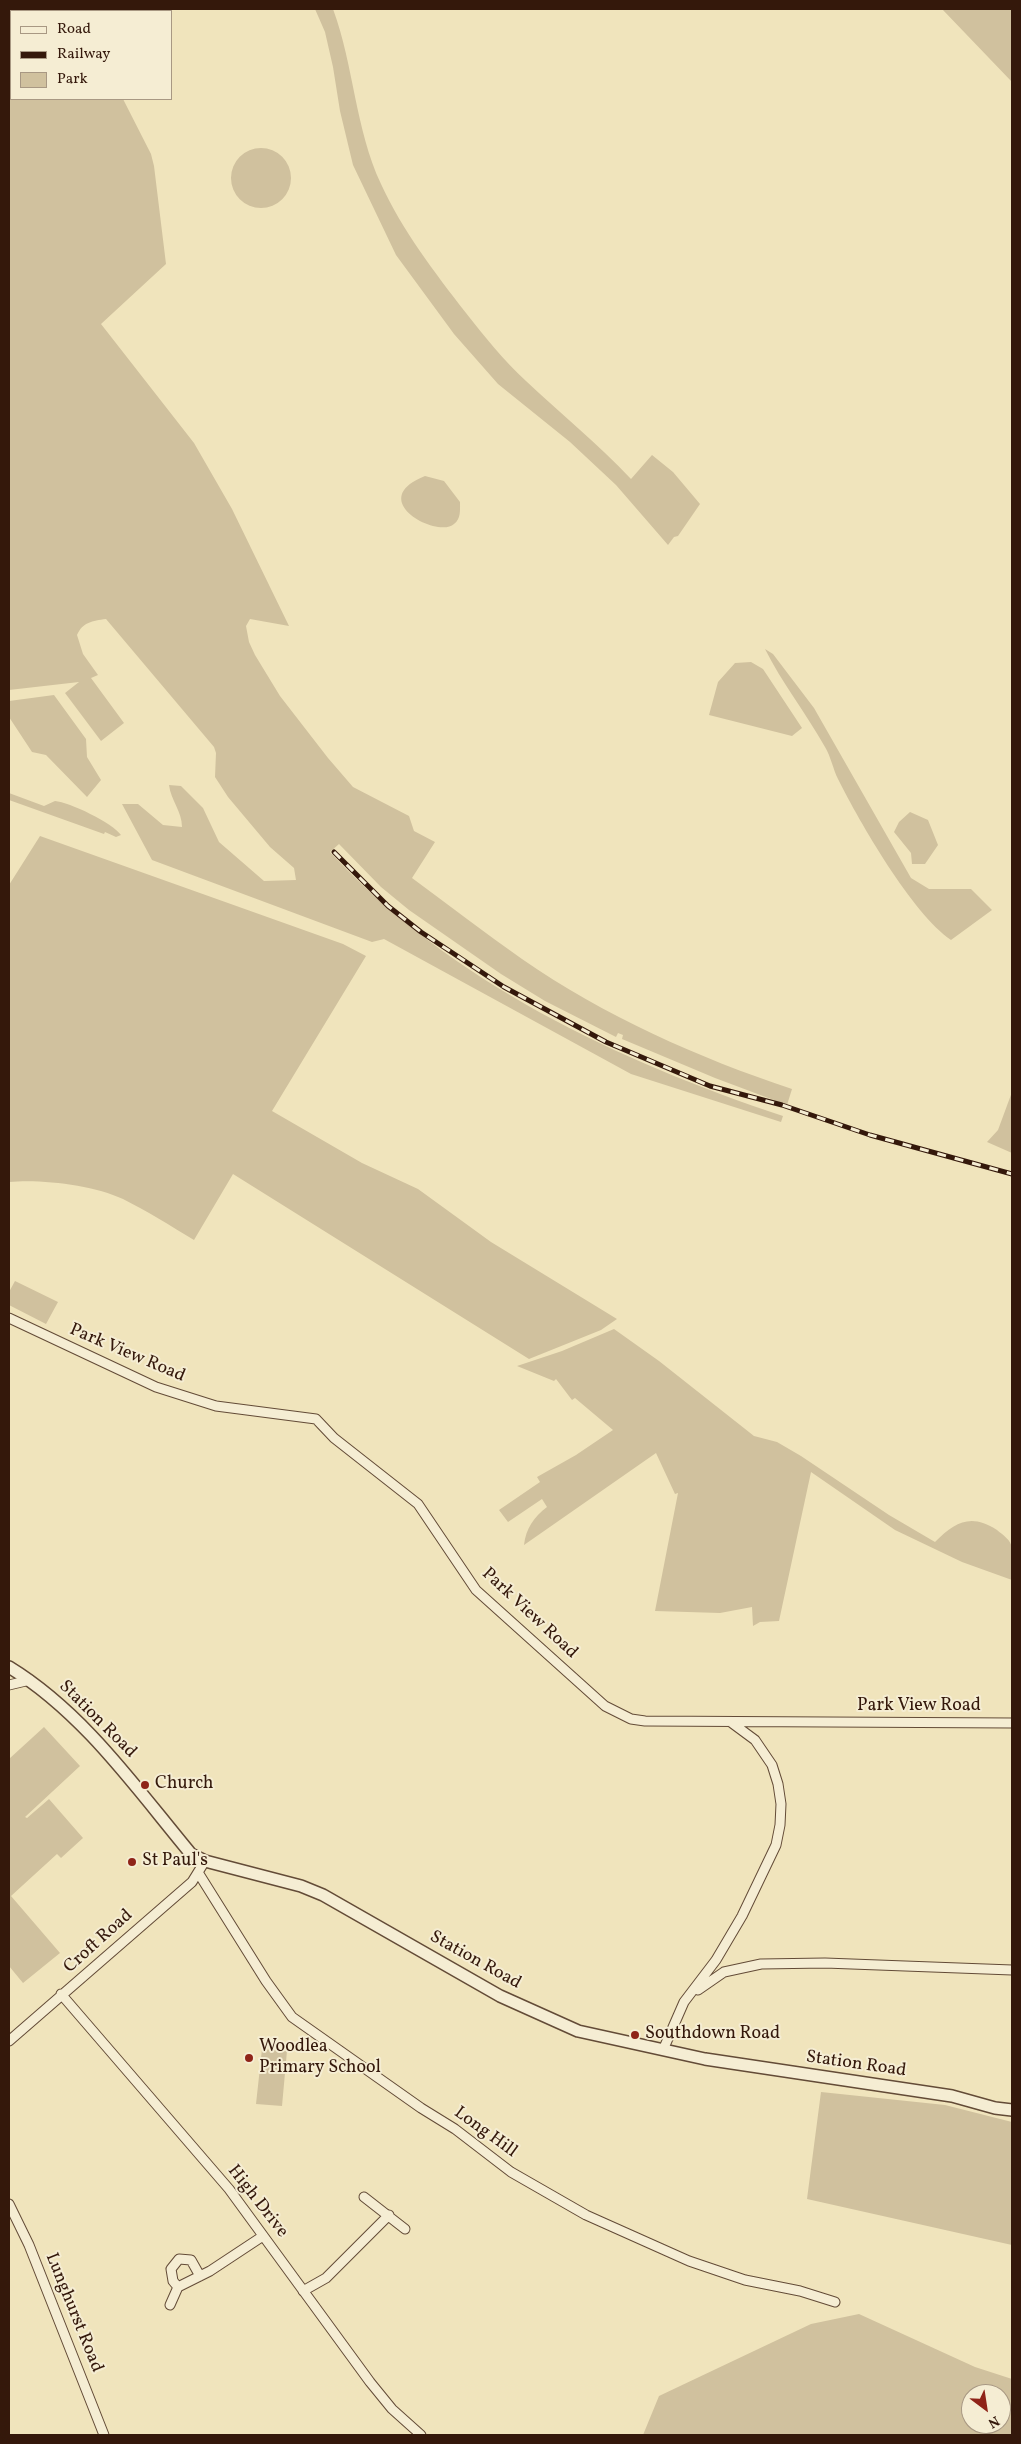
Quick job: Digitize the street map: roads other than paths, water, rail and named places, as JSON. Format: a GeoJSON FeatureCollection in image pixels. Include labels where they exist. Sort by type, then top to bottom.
{"type":"FeatureCollection","features":[{"type":"Feature","properties":{"kind":"street","name":"Park View Road"},"geometry":{"type":"LineString","coordinates":[[9,1318],[156,1387],[216,1406],[316,1419],[334,1438],[418,1504],[476,1590],[605,1706],[631,1719],[732,1723],[1012,1723]]}},
{"type":"Feature","properties":{"kind":"street","name":"Station Road"},"geometry":{"type":"LineString","coordinates":[[9,1667],[30,1680],[99,1745],[130,1779],[191,1854],[205,1862],[301,1886],[323,1895],[500,1996],[570,2028],[663,2050],[748,2067],[952,2096],[995,2108],[1012,2110]]}},
{"type":"Feature","properties":{"kind":"street"},"geometry":{"type":"LineString","coordinates":[[9,1685],[30,1680]]}},
{"type":"Feature","properties":{"kind":"street"},"geometry":{"type":"LineString","coordinates":[[663,2050],[684,2002],[716,1960],[742,1916],[776,1845],[780,1825],[780,1798],[772,1765],[755,1740],[732,1723]]}},
{"type":"Feature","properties":{"kind":"street","name":"Croft Road"},"geometry":{"type":"LineString","coordinates":[[9,2041],[192,1882],[205,1862]]}},
{"type":"Feature","properties":{"kind":"street","name":"Long Hill"},"geometry":{"type":"LineString","coordinates":[[198,1874],[266,1981],[292,2017],[421,2108],[455,2128],[511,2172],[586,2215],[689,2261],[745,2280],[800,2291],[835,2302]]}},
{"type":"Feature","properties":{"kind":"street"},"geometry":{"type":"LineString","coordinates":[[684,2002],[710,1980],[724,1972],[761,1964],[825,1963],[1012,1970]]}},
{"type":"Feature","properties":{"kind":"street","name":"High Drive"},"geometry":{"type":"LineString","coordinates":[[61,1994],[229,2189],[370,2382],[392,2409],[421,2435]]}},
{"type":"Feature","properties":{"kind":"street"},"geometry":{"type":"LineString","coordinates":[[364,2197],[405,2229]]}},
{"type":"Feature","properties":{"kind":"street","name":"Lunghurst Road"},"geometry":{"type":"LineString","coordinates":[[9,2204],[29,2245],[104,2435]]}},
{"type":"Feature","properties":{"kind":"street"},"geometry":{"type":"LineString","coordinates":[[304,2290],[326,2278],[389,2215]]}},
{"type":"Feature","properties":{"kind":"street"},"geometry":{"type":"LineString","coordinates":[[170,2306],[178,2287],[210,2271],[263,2236]]}},
{"type":"Feature","properties":{"kind":"street"},"geometry":{"type":"LineString","coordinates":[[178,2287],[173,2282],[171,2269],[179,2259],[191,2260],[195,2263],[200,2276]]}},
{"type":"Feature","properties":{"kind":"railway"},"geometry":{"type":"LineString","coordinates":[[334,852],[388,906],[421,932],[504,987],[606,1042],[710,1086],[782,1105],[870,1135],[1012,1174]]}},
{"type":"Feature","properties":{"kind":"place","name":"Church"},"geometry":{"type":"Point","coordinates":[145,1785]}},
{"type":"Feature","properties":{"kind":"place","name":"St Paul's"},"geometry":{"type":"Point","coordinates":[132,1862]}},
{"type":"Feature","properties":{"kind":"place","name":"Southdown Road"},"geometry":{"type":"Point","coordinates":[635,2035]}},
{"type":"Feature","properties":{"kind":"place","name":"Woodlea Primary School"},"geometry":{"type":"Point","coordinates":[249,2058]}}]}
